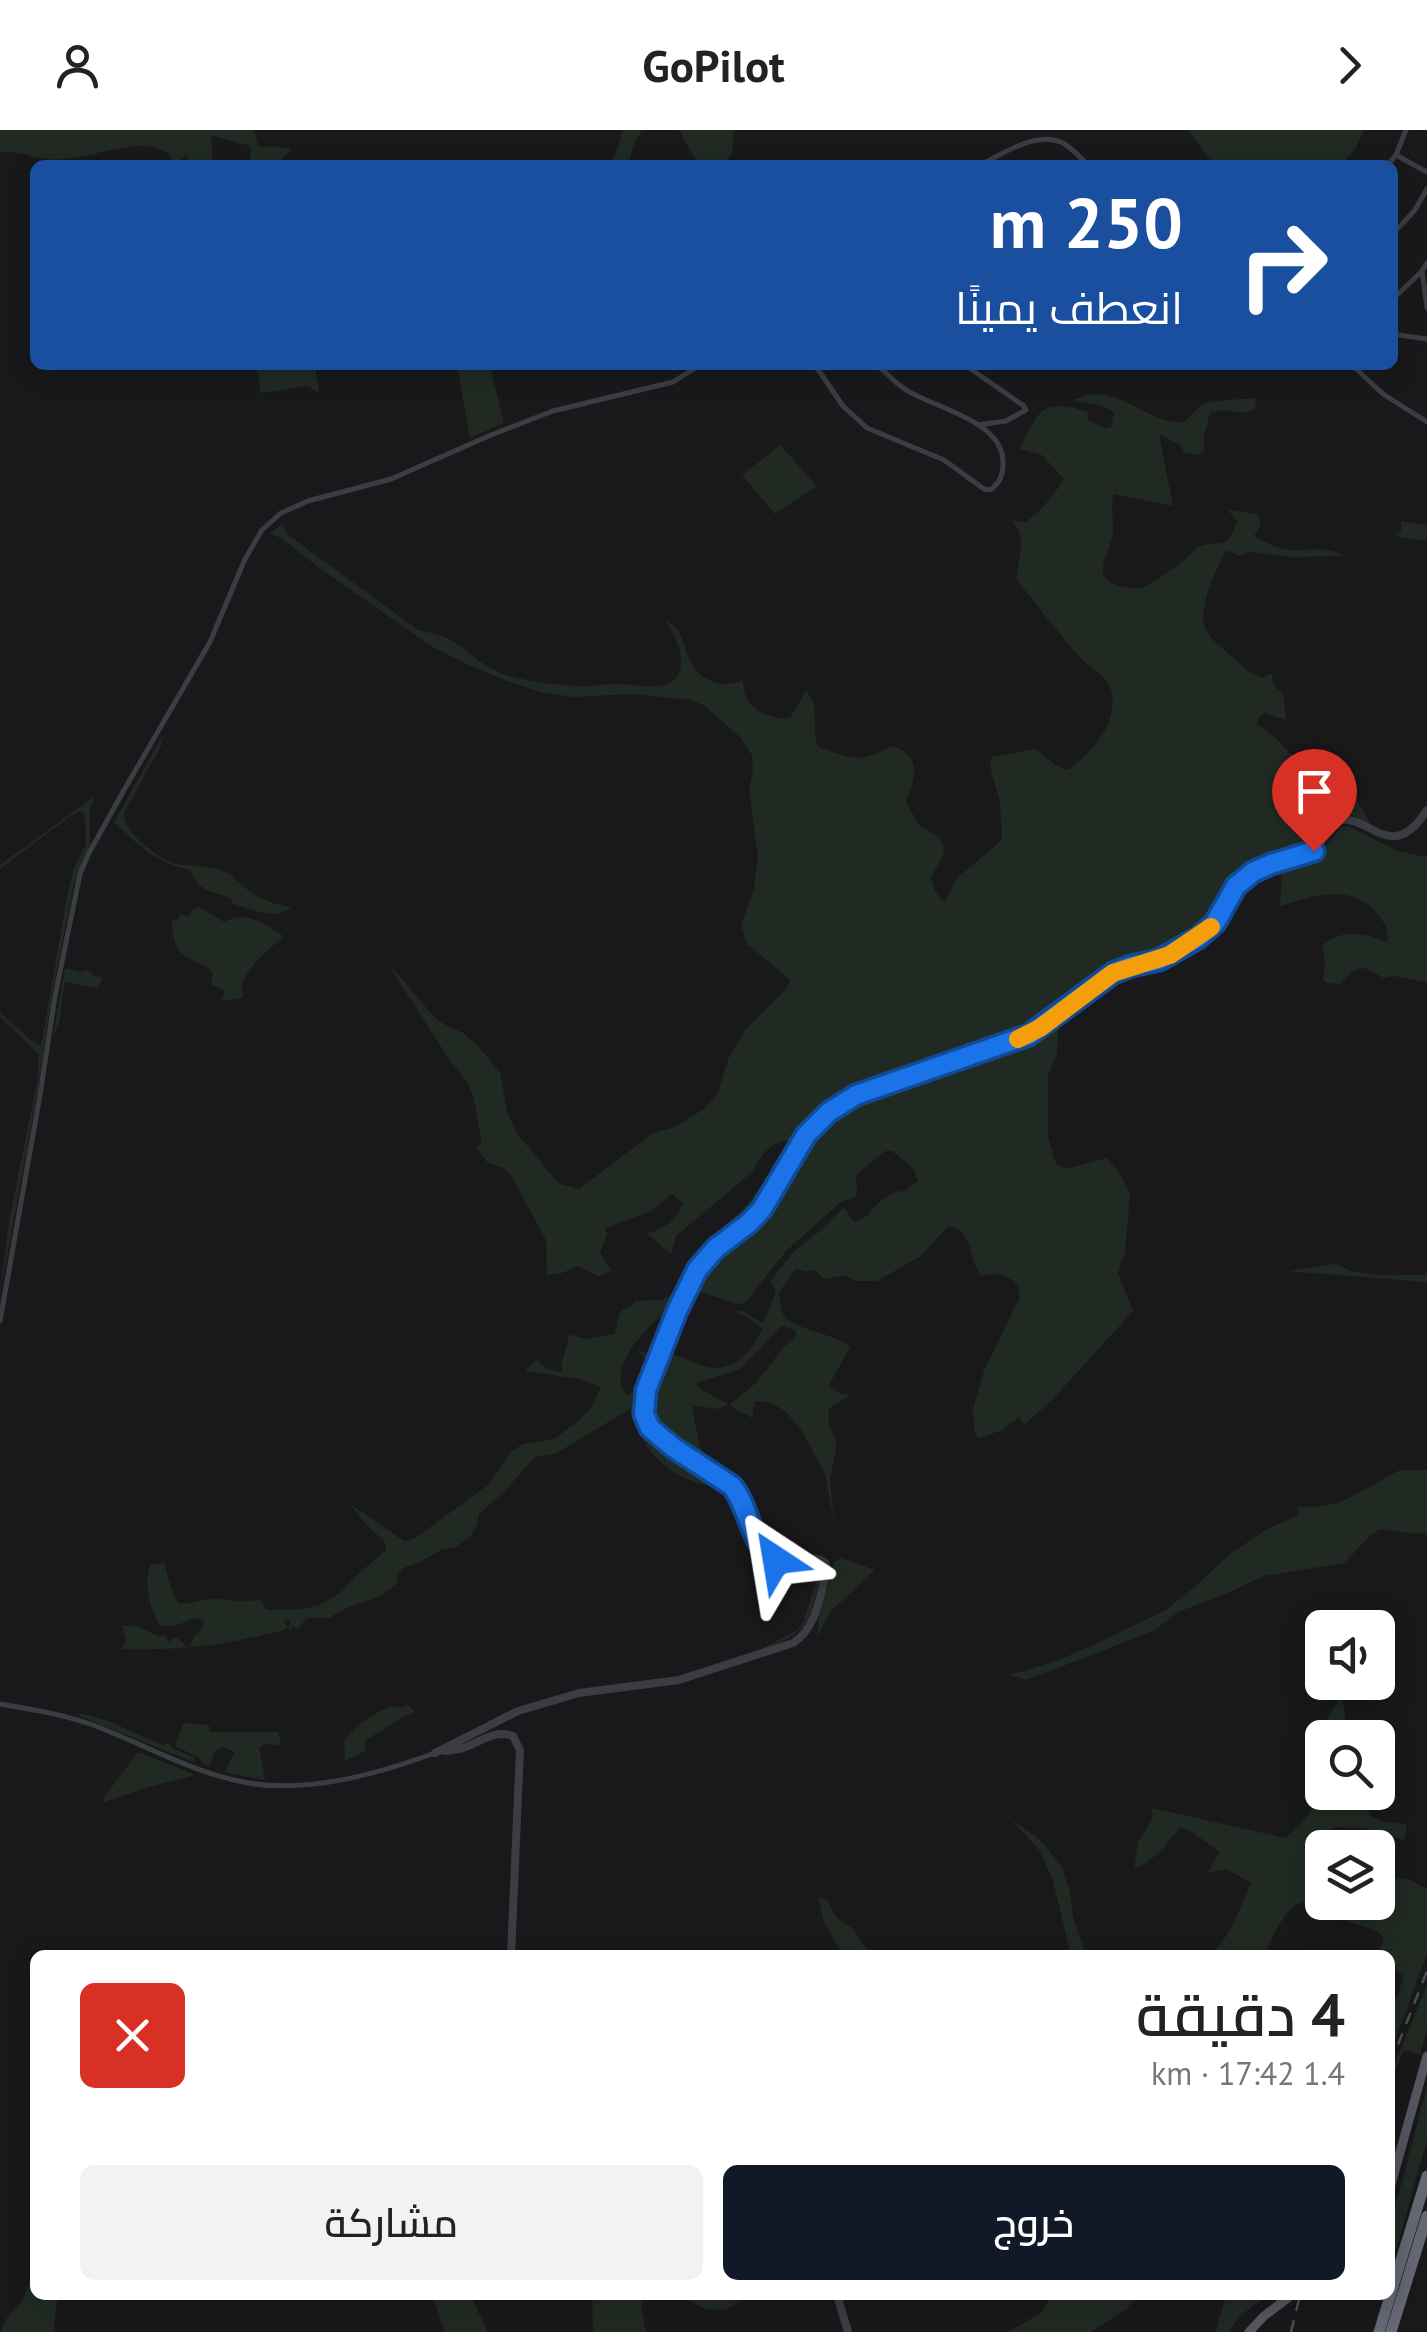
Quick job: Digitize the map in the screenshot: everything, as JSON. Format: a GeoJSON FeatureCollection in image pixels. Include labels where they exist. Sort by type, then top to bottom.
{"type":"FeatureCollection","features":[{"type":"Feature","properties":{"kind":"highway"},"geometry":{"type":"LineString","coordinates":[[1391,2332],[1421,2221],[1427,2176]]}},
{"type":"Feature","properties":{"kind":"highway"},"geometry":{"type":"LineString","coordinates":[[1395,2290],[1421,2221]]}},
{"type":"Feature","properties":{"kind":"highway"},"geometry":{"type":"LineString","coordinates":[[1379,2332],[1391,2300]]}},
{"type":"Feature","properties":{"kind":"main road"},"geometry":{"type":"LineString","coordinates":[[1395,2170],[1427,2056]]}},
{"type":"Feature","properties":{"kind":"main road"},"geometry":{"type":"LineString","coordinates":[[1248,2332],[1286,2300]]}},
{"type":"Feature","properties":{"kind":"street"},"geometry":{"type":"LineString","coordinates":[[1392,160],[1406,130]]}},
{"type":"Feature","properties":{"kind":"street"},"geometry":{"type":"LineString","coordinates":[[990,160],[1041,137],[1067,145],[1083,160]]}},
{"type":"Feature","properties":{"kind":"street"},"geometry":{"type":"LineString","coordinates":[[1396,154],[1427,172]]}},
{"type":"Feature","properties":{"kind":"street"},"geometry":{"type":"LineString","coordinates":[[1398,228],[1427,189]]}},
{"type":"Feature","properties":{"kind":"street"},"geometry":{"type":"LineString","coordinates":[[1398,294],[1427,263]]}},
{"type":"Feature","properties":{"kind":"street"},"geometry":{"type":"LineString","coordinates":[[1422,271],[1427,308]]}},
{"type":"Feature","properties":{"kind":"street"},"geometry":{"type":"LineString","coordinates":[[1398,335],[1427,339]]}},
{"type":"Feature","properties":{"kind":"street"},"geometry":{"type":"LineString","coordinates":[[0,1321],[55,996],[80,874],[210,642],[245,559],[262,530],[280,513],[308,501],[392,479],[523,422],[673,382],[692,370]]}},
{"type":"Feature","properties":{"kind":"street"},"geometry":{"type":"LineString","coordinates":[[819,370],[843,406],[867,428],[944,460],[984,489],[990,490],[999,482],[1003,458],[998,444],[978,425],[910,392],[884,370]]}},
{"type":"Feature","properties":{"kind":"street"},"geometry":{"type":"LineString","coordinates":[[973,370],[1026,410],[1006,421],[978,425]]}},
{"type":"Feature","properties":{"kind":"street"},"geometry":{"type":"LineString","coordinates":[[1357,370],[1383,394],[1427,422]]}},
{"type":"Feature","properties":{"kind":"street"},"geometry":{"type":"LineString","coordinates":[[0,1704],[88,1724],[200,1769],[250,1783],[288,1785],[346,1779],[397,1767],[436,1753],[527,1708],[578,1692],[679,1680],[793,1643],[810,1626],[826,1562],[816,1558],[783,1561],[766,1554],[737,1492],[674,1448],[647,1421],[646,1390],[697,1270],[716,1248],[762,1209],[797,1148],[818,1122],[840,1104],[1029,1035],[1113,973],[1170,955],[1215,923],[1230,895],[1246,877],[1271,864],[1314,851],[1338,820],[1347,819],[1380,835],[1398,836],[1427,810]]}},
{"type":"Feature","properties":{"kind":"street"},"geometry":{"type":"LineString","coordinates":[[436,1753],[461,1749],[503,1732],[513,1736],[519,1746],[511,1950]]}},
{"type":"Feature","properties":{"kind":"street"},"geometry":{"type":"LineString","coordinates":[[838,2300],[848,2332]]}},
{"type":"Feature","properties":{"kind":"shaded area"},"geometry":{"type":"Polygon","coordinates":[[[0,130],[254,130],[258,146],[291,148],[279,160],[251,160],[250,146],[211,135],[213,160],[188,160],[187,155],[171,160],[169,153],[147,146],[59,160],[0,153],[0,130]]]}},
{"type":"Feature","properties":{"kind":"shaded area"},"geometry":{"type":"Polygon","coordinates":[[[623,130],[642,130],[629,160],[611,160],[623,130]]]}},
{"type":"Feature","properties":{"kind":"shaded area"},"geometry":{"type":"Polygon","coordinates":[[[679,130],[734,130],[732,154],[726,160],[697,160],[679,130]]]}},
{"type":"Feature","properties":{"kind":"shaded area"},"geometry":{"type":"Polygon","coordinates":[[[1188,130],[1364,130],[1346,160],[1210,160],[1188,130]]]}},
{"type":"Feature","properties":{"kind":"shaded area"},"geometry":{"type":"Polygon","coordinates":[[[257,370],[316,370],[319,393],[308,386],[261,393],[257,370]]]}},
{"type":"Feature","properties":{"kind":"shaded area"},"geometry":{"type":"Polygon","coordinates":[[[458,370],[491,370],[504,423],[470,438],[458,370]]]}},
{"type":"Feature","properties":{"kind":"shaded area"},"geometry":{"type":"Polygon","coordinates":[[[1100,394],[1156,417],[1180,422],[1206,404],[1256,398],[1255,409],[1248,413],[1210,413],[1204,452],[1197,455],[1184,452],[1181,446],[1159,434],[1173,506],[1114,494],[1113,532],[1103,573],[1113,584],[1145,587],[1197,548],[1226,541],[1237,521],[1228,510],[1257,514],[1261,525],[1254,536],[1273,546],[1330,550],[1344,556],[1291,557],[1250,552],[1239,556],[1226,550],[1210,587],[1203,617],[1215,642],[1253,674],[1262,678],[1271,673],[1275,687],[1283,694],[1286,720],[1265,713],[1257,724],[1332,787],[1356,799],[1372,826],[1352,815],[1340,815],[1312,846],[1252,867],[1230,885],[1203,927],[1152,958],[1129,962],[1104,974],[1026,1032],[859,1087],[828,1105],[804,1127],[758,1206],[713,1246],[693,1270],[708,1244],[747,1205],[793,1142],[779,1142],[768,1149],[752,1172],[676,1236],[671,1254],[646,1233],[663,1227],[678,1214],[683,1203],[672,1194],[649,1212],[605,1228],[607,1234],[600,1253],[611,1270],[600,1277],[578,1266],[547,1275],[546,1240],[512,1177],[504,1168],[488,1163],[475,1146],[482,1145],[468,1083],[389,966],[434,1017],[478,1046],[500,1073],[507,1112],[516,1132],[559,1184],[579,1189],[653,1133],[675,1127],[704,1109],[717,1095],[729,1057],[745,1030],[791,980],[747,944],[741,926],[754,888],[758,857],[749,789],[752,755],[738,735],[705,706],[691,700],[632,694],[573,697],[540,692],[466,664],[431,646],[270,534],[282,524],[287,534],[418,630],[450,640],[506,675],[569,686],[670,683],[677,677],[681,659],[665,620],[680,634],[697,672],[722,684],[742,680],[749,702],[765,714],[790,718],[806,691],[815,711],[818,747],[855,758],[893,746],[909,755],[914,776],[906,802],[919,825],[943,843],[944,854],[931,877],[935,891],[946,900],[957,878],[1002,840],[1000,802],[990,766],[992,757],[1035,749],[1067,770],[1088,754],[1110,718],[1113,704],[1105,679],[1079,657],[1017,580],[1021,541],[1011,521],[1026,522],[1064,479],[1042,455],[1019,449],[1038,416],[1060,406],[1088,412],[1088,421],[1111,427],[1114,412],[1073,400],[1100,394]]]}},
{"type":"Feature","properties":{"kind":"shaded area"},"geometry":{"type":"Polygon","coordinates":[[[780,445],[817,486],[775,514],[742,475],[780,445]]]}},
{"type":"Feature","properties":{"kind":"shaded area"},"geometry":{"type":"Polygon","coordinates":[[[1401,521],[1427,525],[1426,541],[1395,536],[1401,531],[1401,521]]]}},
{"type":"Feature","properties":{"kind":"shaded area"},"geometry":{"type":"Polygon","coordinates":[[[163,735],[161,746],[124,813],[129,828],[143,844],[169,861],[224,871],[259,897],[291,907],[271,914],[233,904],[230,898],[202,887],[190,870],[166,862],[148,852],[114,822],[163,735]]]}},
{"type":"Feature","properties":{"kind":"shaded area"},"geometry":{"type":"Polygon","coordinates":[[[95,796],[90,807],[90,845],[74,884],[52,994],[0,1295],[39,1054],[0,1017],[0,1012],[41,1046],[68,891],[86,844],[85,815],[80,811],[73,814],[0,869],[0,865],[95,796]]]}},
{"type":"Feature","properties":{"kind":"shaded area"},"geometry":{"type":"Polygon","coordinates":[[[1348,826],[1397,851],[1427,857],[1427,982],[1384,978],[1365,968],[1350,973],[1341,984],[1327,983],[1323,980],[1322,946],[1353,934],[1387,942],[1382,920],[1366,903],[1343,895],[1319,896],[1280,906],[1282,872],[1289,865],[1318,856],[1340,827],[1348,826]]]}},
{"type":"Feature","properties":{"kind":"shaded area"},"geometry":{"type":"Polygon","coordinates":[[[199,907],[224,922],[240,917],[255,920],[283,936],[249,971],[241,999],[221,1000],[223,990],[211,984],[213,973],[180,952],[176,944],[171,920],[177,920],[180,914],[188,917],[199,907]]]}},
{"type":"Feature","properties":{"kind":"shaded area"},"geometry":{"type":"Polygon","coordinates":[[[65,968],[87,970],[103,977],[98,988],[65,982],[53,1037],[65,968]]]}},
{"type":"Feature","properties":{"kind":"shaded area"},"geometry":{"type":"Polygon","coordinates":[[[1115,977],[1074,1011],[1058,1030],[1057,1053],[1048,1075],[1048,1136],[1056,1164],[1065,1169],[1107,1158],[1130,1194],[1125,1252],[1118,1273],[1133,1311],[1052,1400],[1024,1425],[1019,1417],[1002,1430],[980,1438],[975,1434],[973,1410],[984,1371],[1019,1299],[1019,1287],[1002,1275],[982,1276],[962,1233],[947,1227],[921,1256],[877,1281],[856,1281],[844,1275],[824,1279],[815,1270],[796,1269],[779,1292],[788,1321],[850,1347],[829,1385],[840,1394],[851,1395],[828,1411],[837,1445],[830,1479],[834,1522],[825,1474],[802,1431],[786,1412],[770,1402],[755,1401],[752,1418],[729,1405],[716,1409],[694,1405],[692,1409],[705,1456],[736,1483],[658,1429],[648,1406],[664,1353],[713,1368],[739,1360],[762,1329],[735,1311],[762,1323],[776,1293],[771,1281],[794,1251],[844,1207],[854,1223],[894,1192],[904,1191],[918,1181],[913,1168],[892,1151],[885,1151],[856,1175],[854,1198],[842,1201],[786,1251],[745,1303],[695,1290],[694,1286],[718,1255],[766,1215],[814,1134],[844,1108],[862,1099],[1032,1039],[1115,977]],[[782,1326],[740,1369],[696,1383],[729,1405],[757,1382],[797,1335],[795,1330],[782,1326]]]}},
{"type":"Feature","properties":{"kind":"shaded area"},"geometry":{"type":"Polygon","coordinates":[[[1333,1264],[1366,1273],[1427,1275],[1427,1282],[1287,1271],[1333,1264]]]}},
{"type":"Feature","properties":{"kind":"shaded area"},"geometry":{"type":"Polygon","coordinates":[[[686,1285],[645,1376],[639,1405],[644,1424],[663,1446],[724,1485],[736,1499],[758,1549],[766,1557],[781,1563],[813,1562],[823,1569],[804,1625],[797,1632],[787,1639],[753,1653],[798,1630],[819,1571],[815,1566],[773,1568],[760,1560],[731,1498],[662,1463],[639,1433],[630,1409],[555,1454],[531,1461],[478,1515],[471,1535],[456,1547],[405,1567],[396,1576],[398,1583],[376,1598],[329,1619],[307,1618],[297,1629],[293,1626],[289,1630],[290,1621],[286,1619],[284,1630],[189,1647],[202,1630],[204,1620],[160,1625],[149,1596],[150,1565],[164,1563],[178,1603],[260,1599],[267,1610],[320,1605],[342,1591],[386,1550],[385,1542],[349,1503],[404,1541],[414,1539],[488,1485],[511,1452],[523,1444],[554,1439],[591,1408],[601,1387],[580,1379],[525,1371],[536,1360],[548,1369],[562,1372],[569,1334],[585,1339],[614,1334],[619,1314],[635,1301],[662,1300],[686,1285]],[[670,1309],[641,1336],[624,1361],[621,1385],[628,1396],[647,1361],[638,1350],[646,1353],[654,1347],[670,1309]]]}},
{"type":"Feature","properties":{"kind":"shaded area"},"geometry":{"type":"Polygon","coordinates":[[[1400,1470],[1427,1470],[1427,1533],[1380,1529],[1344,1563],[1263,1576],[1178,1612],[1155,1630],[1071,1663],[1026,1680],[1010,1675],[1059,1660],[1166,1610],[1229,1555],[1265,1530],[1299,1515],[1297,1506],[1338,1502],[1400,1470]]]}},
{"type":"Feature","properties":{"kind":"shaded area"},"geometry":{"type":"Polygon","coordinates":[[[841,1558],[875,1570],[830,1612],[817,1637],[834,1562],[841,1558]]]}},
{"type":"Feature","properties":{"kind":"shaded area"},"geometry":{"type":"Polygon","coordinates":[[[122,1625],[166,1635],[168,1642],[176,1637],[188,1647],[122,1649],[126,1639],[122,1625]]]}},
{"type":"Feature","properties":{"kind":"shaded area"},"geometry":{"type":"Polygon","coordinates":[[[1342,1700],[1345,1720],[1328,1720],[1342,1700]]]}},
{"type":"Feature","properties":{"kind":"shaded area"},"geometry":{"type":"Polygon","coordinates":[[[408,1705],[415,1712],[365,1741],[366,1750],[345,1761],[344,1740],[355,1729],[384,1709],[408,1705]]]}},
{"type":"Feature","properties":{"kind":"shaded area"},"geometry":{"type":"Polygon","coordinates":[[[80,1713],[162,1745],[170,1743],[196,1763],[79,1716],[80,1713]]]}},
{"type":"Feature","properties":{"kind":"shaded area"},"geometry":{"type":"Polygon","coordinates":[[[183,1723],[209,1725],[209,1732],[278,1732],[281,1745],[264,1744],[259,1748],[265,1780],[225,1772],[234,1753],[229,1749],[215,1751],[210,1766],[175,1746],[183,1723]]]}},
{"type":"Feature","properties":{"kind":"shaded area"},"geometry":{"type":"Polygon","coordinates":[[[138,1752],[195,1775],[102,1800],[138,1752]]]}},
{"type":"Feature","properties":{"kind":"shaded area"},"geometry":{"type":"Polygon","coordinates":[[[1152,1808],[1285,1838],[1311,1811],[1368,1810],[1369,1815],[1383,1822],[1407,1824],[1404,1840],[1395,1837],[1395,1830],[1305,1830],[1305,1903],[1292,1907],[1266,1950],[1216,1950],[1231,1929],[1251,1883],[1226,1869],[1207,1873],[1220,1852],[1192,1832],[1180,1827],[1160,1852],[1134,1870],[1138,1842],[1152,1820],[1152,1808]]]}},
{"type":"Feature","properties":{"kind":"shaded area"},"geometry":{"type":"Polygon","coordinates":[[[1011,1819],[1040,1840],[1062,1867],[1084,1950],[1070,1950],[1053,1881],[1040,1851],[1011,1819]]]}},
{"type":"Feature","properties":{"kind":"shaded area"},"geometry":{"type":"Polygon","coordinates":[[[1395,1878],[1411,1880],[1427,1889],[1427,1954],[1395,2040],[1395,1999],[1403,1976],[1395,1969],[1395,1950],[1380,1950],[1384,1938],[1344,1920],[1395,1920],[1395,1878]]]}},
{"type":"Feature","properties":{"kind":"shaded area"},"geometry":{"type":"Polygon","coordinates":[[[818,1897],[828,1901],[836,1917],[853,1929],[868,1950],[841,1950],[824,1923],[818,1897]]]}},
{"type":"Feature","properties":{"kind":"shaded area"},"geometry":{"type":"Polygon","coordinates":[[[1427,1985],[1427,2028],[1420,2055],[1404,2050],[1395,2071],[1427,1985]]]}},
{"type":"Feature","properties":{"kind":"shaded area"},"geometry":{"type":"Polygon","coordinates":[[[1427,2086],[1427,2140],[1395,2249],[1398,2197],[1427,2086]]]}},
{"type":"Feature","properties":{"kind":"shaded area"},"geometry":{"type":"Polygon","coordinates":[[[30,2283],[30,2300],[57,2300],[53,2332],[1,2332],[7,2318],[21,2303],[30,2283]]]}},
{"type":"Feature","properties":{"kind":"shaded area"},"geometry":{"type":"Polygon","coordinates":[[[434,2300],[473,2300],[487,2332],[445,2332],[434,2300]]]}},
{"type":"Feature","properties":{"kind":"shaded area"},"geometry":{"type":"Polygon","coordinates":[[[592,2300],[643,2300],[641,2308],[646,2332],[593,2332],[592,2300]]]}},
{"type":"Feature","properties":{"kind":"shaded area"},"geometry":{"type":"Polygon","coordinates":[[[739,2300],[723,2310],[706,2309],[690,2301],[739,2300]]]}},
{"type":"Feature","properties":{"kind":"shaded area"},"geometry":{"type":"Polygon","coordinates":[[[1048,2300],[1135,2300],[1091,2332],[1008,2332],[1041,2313],[1048,2300]]]}},
{"type":"Feature","properties":{"kind":"shaded area"},"geometry":{"type":"Polygon","coordinates":[[[1225,2300],[1261,2300],[1240,2316],[1228,2332],[1216,2332],[1225,2300]]]}},
{"type":"Feature","properties":{"kind":"railway"},"geometry":{"type":"LineString","coordinates":[[1395,2052],[1427,1971]]}},
{"type":"Feature","properties":{"kind":"railway"},"geometry":{"type":"LineString","coordinates":[[1291,2332],[1299,2300]]}},
{"type":"Feature","properties":{"kind":"slow traffic"},"geometry":{"type":"LineString","coordinates":[[1018,1039],[1040,1028],[1113,973],[1170,955],[1211,927]]}},
{"type":"Feature","properties":{"kind":"route"},"geometry":{"type":"LineString","coordinates":[[776,1560],[762,1548],[732,1486],[661,1438],[650,1428],[644,1414],[650,1379],[697,1270],[716,1248],[762,1209],[806,1135],[840,1104],[962,1056],[1029,1035],[1113,973],[1159,960],[1198,938],[1215,923],[1236,886],[1253,872],[1314,851]]}}]}
